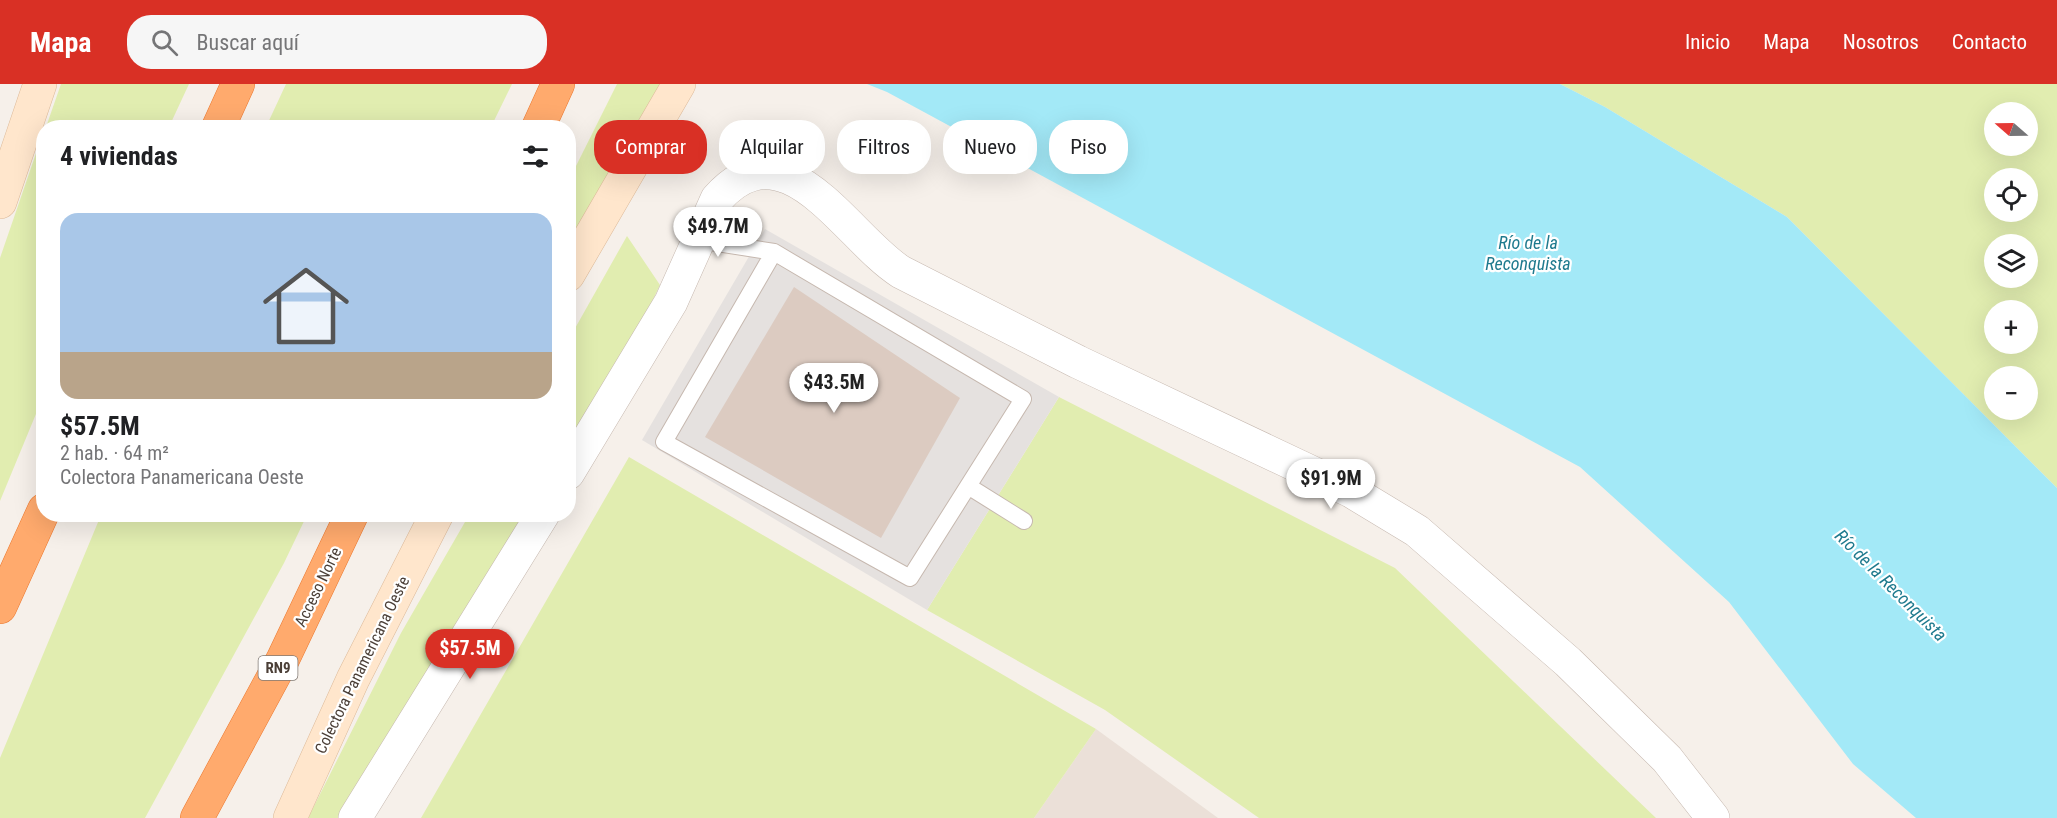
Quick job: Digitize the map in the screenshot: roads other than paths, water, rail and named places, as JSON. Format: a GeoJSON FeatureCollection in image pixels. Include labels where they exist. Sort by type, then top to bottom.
{"type":"FeatureCollection","features":[{"type":"Feature","properties":{"kind":"highway"},"geometry":{"type":"LineString","coordinates":[[222,120],[238,84]]}},
{"type":"Feature","properties":{"kind":"highway"},"geometry":{"type":"LineString","coordinates":[[542,120],[558,84]]}},
{"type":"Feature","properties":{"kind":"highway"},"geometry":{"type":"LineString","coordinates":[[0,607],[39,522]]}},
{"type":"Feature","properties":{"kind":"highway","name":"Acceso Norte"},"geometry":{"type":"LineString","coordinates":[[197,818],[283,659],[348,522]]}},
{"type":"Feature","properties":{"kind":"main road"},"geometry":{"type":"LineString","coordinates":[[0,202],[40,84]]}},
{"type":"Feature","properties":{"kind":"main road"},"geometry":{"type":"LineString","coordinates":[[576,261],[679,84]]}},
{"type":"Feature","properties":{"kind":"main road","name":"Colectora Panamericana Oeste"},"geometry":{"type":"LineString","coordinates":[[290,818],[353,679],[433,522]]}},
{"type":"Feature","properties":{"kind":"street"},"geometry":{"type":"LineString","coordinates":[[576,460],[672,302],[717,199],[728,186],[757,174],[773,172],[787,175],[812,191],[878,255],[901,272],[1078,362],[1351,491],[1417,531],[1560,655],[1667,759],[1713,818]]}},
{"type":"Feature","properties":{"kind":"street"},"geometry":{"type":"LineString","coordinates":[[355,818],[538,522]]}},
{"type":"Feature","properties":{"kind":"lane"},"geometry":{"type":"LineString","coordinates":[[698,240],[774,252],[1023,399],[910,578],[664,442],[774,252]]}},
{"type":"Feature","properties":{"kind":"lane"},"geometry":{"type":"LineString","coordinates":[[968,486],[1024,521]]}},
{"type":"Feature","properties":{"kind":"water","name":"Río de la Reconquista"},"geometry":{"type":"Polygon","coordinates":[[[867,84],[1560,84],[1605,107],[1787,217],[1984,415],[1984,420],[1989,420],[2057,488],[2057,818],[1916,818],[1853,764],[1729,602],[1580,467],[1037,173],[1037,120],[943,120],[943,122],[887,92],[867,84]]]}}]}
